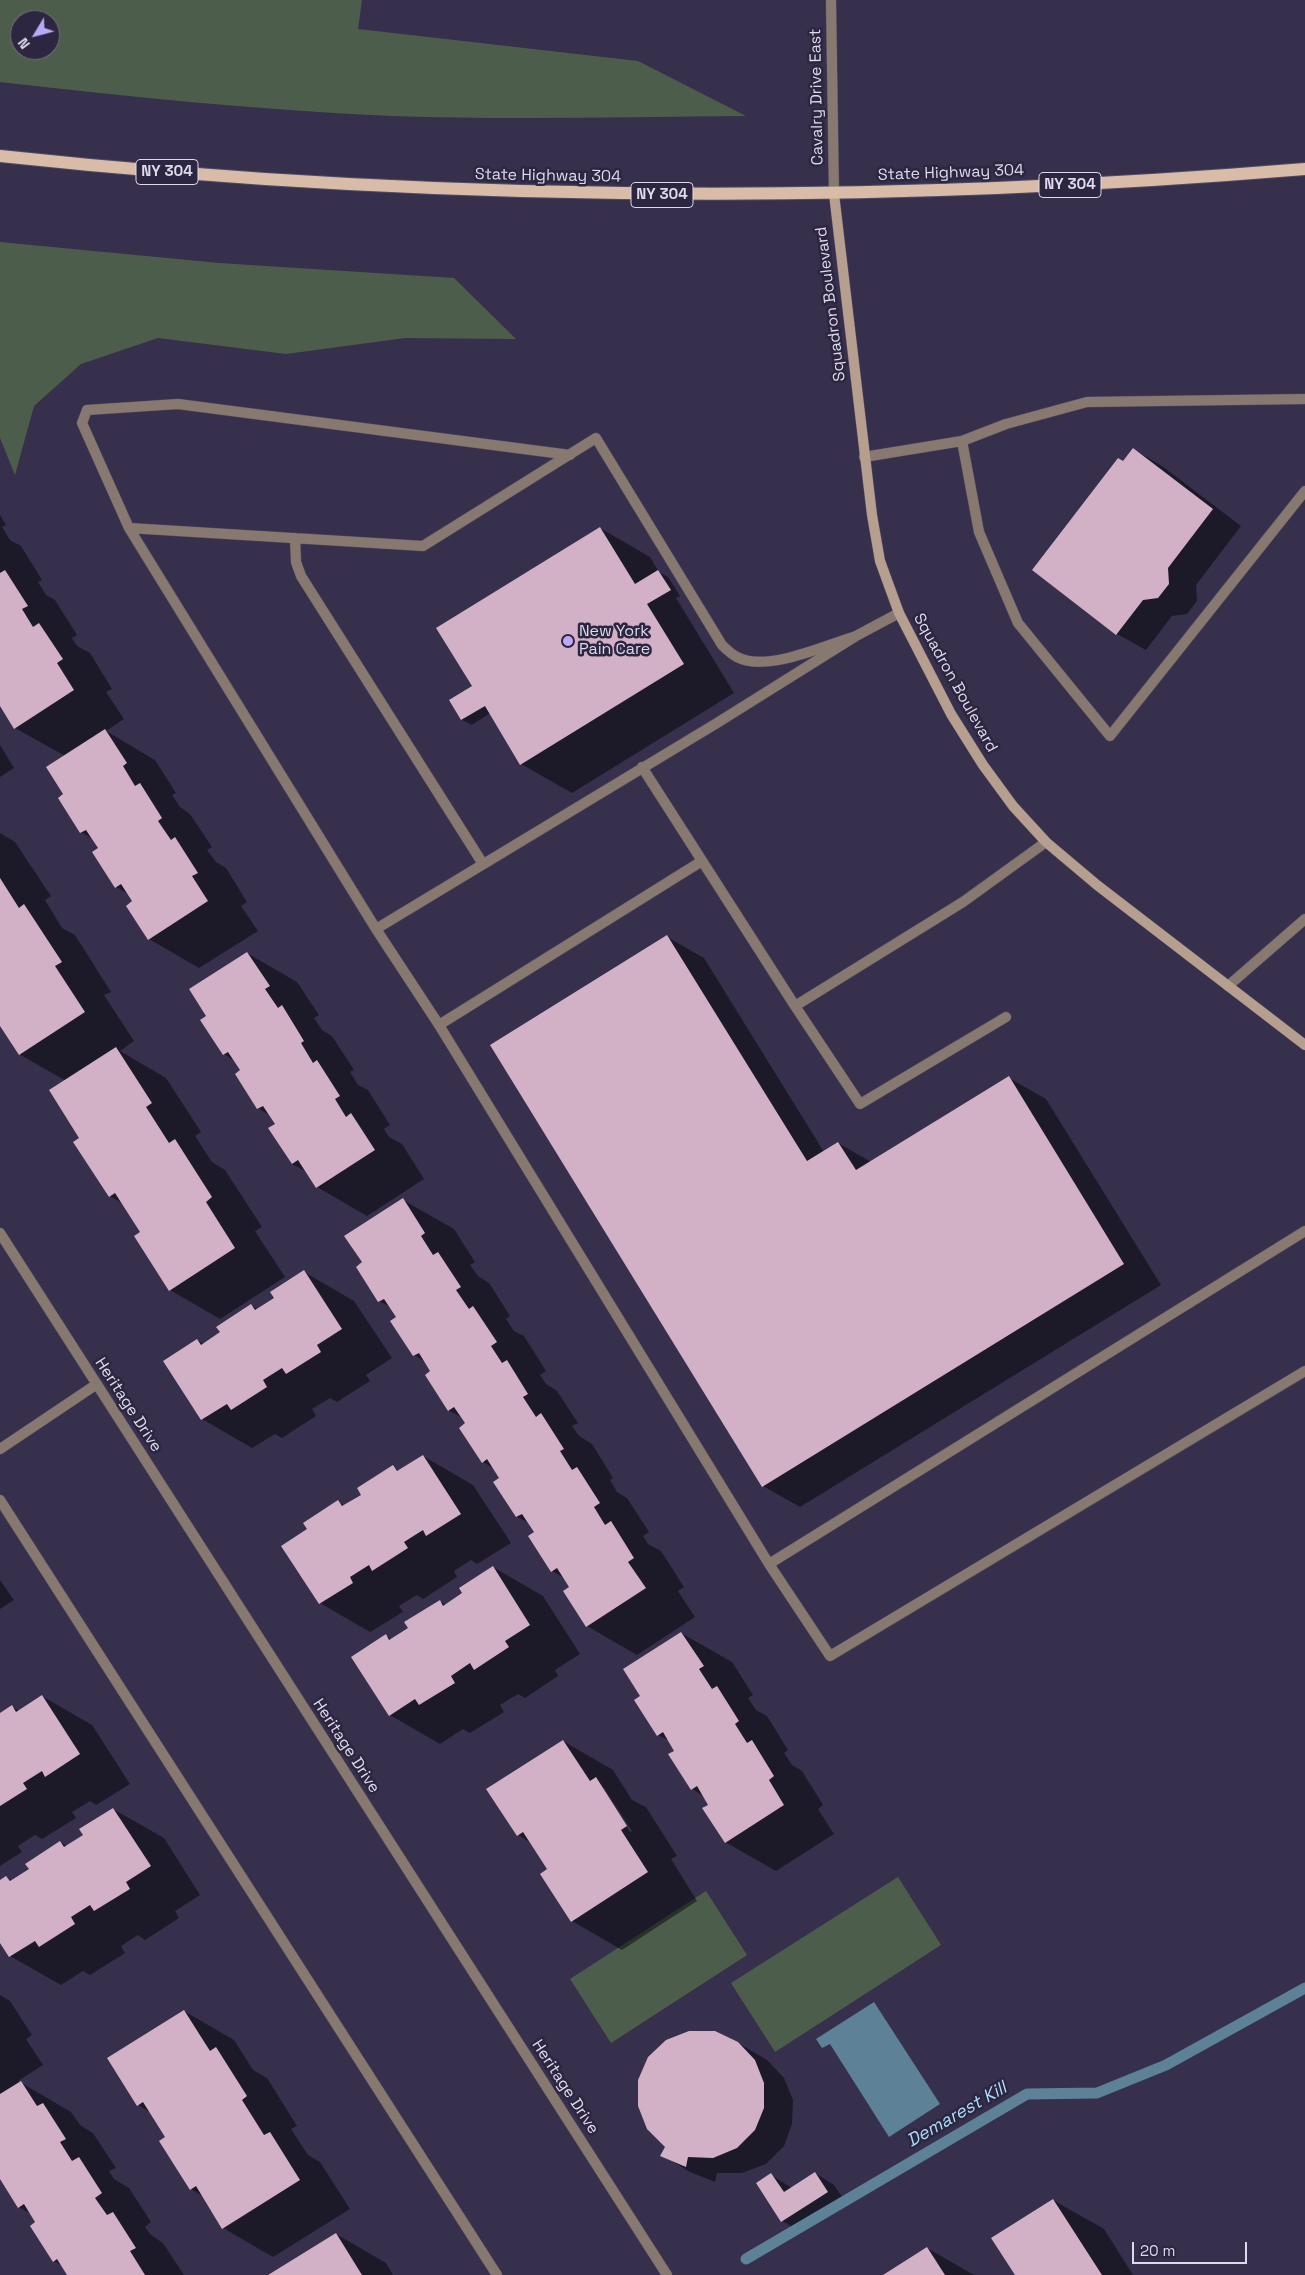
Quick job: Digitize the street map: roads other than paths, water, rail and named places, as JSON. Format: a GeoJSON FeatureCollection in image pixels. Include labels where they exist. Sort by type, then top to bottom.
{"type":"FeatureCollection","features":[{"type":"Feature","properties":{"kind":"main road","name":"State Highway 304"},"geometry":{"type":"LineString","coordinates":[[0,156],[175,173],[406,188],[605,194],[834,194],[1092,184],[1305,169]]}},
{"type":"Feature","properties":{"kind":"street","name":"Cavalry Drive East"},"geometry":{"type":"LineString","coordinates":[[831,0],[834,194]]}},
{"type":"Feature","properties":{"kind":"street","name":"Squadron Boulevard"},"geometry":{"type":"LineString","coordinates":[[834,194],[864,457],[880,561],[899,612],[951,714],[983,765],[1013,806],[1046,842],[1097,885],[1305,1045]]}},
{"type":"Feature","properties":{"kind":"street"},"geometry":{"type":"LineString","coordinates":[[864,457],[962,441],[1006,424],[1087,402],[1305,399]]}},
{"type":"Feature","properties":{"kind":"street"},"geometry":{"type":"LineString","coordinates":[[570,455],[178,404],[87,410],[82,424],[129,528],[376,929],[439,1025],[768,1564],[830,1656],[1305,1371]]}},
{"type":"Feature","properties":{"kind":"street"},"geometry":{"type":"LineString","coordinates":[[129,528],[423,546],[596,438],[722,645],[737,657],[754,662],[776,661],[856,636]]}},
{"type":"Feature","properties":{"kind":"street"},"geometry":{"type":"LineString","coordinates":[[962,441],[979,532],[1018,624],[1110,736],[1305,491]]}},
{"type":"Feature","properties":{"kind":"street"},"geometry":{"type":"LineString","coordinates":[[295,538],[296,562],[301,576],[483,864]]}},
{"type":"Feature","properties":{"kind":"street"},"geometry":{"type":"LineString","coordinates":[[376,929],[642,766],[717,723],[856,636],[899,612]]}},
{"type":"Feature","properties":{"kind":"street"},"geometry":{"type":"LineString","coordinates":[[642,766],[795,1006],[860,1104],[1006,1016]]}},
{"type":"Feature","properties":{"kind":"street"},"geometry":{"type":"LineString","coordinates":[[795,1006],[963,902],[1046,842]]}},
{"type":"Feature","properties":{"kind":"street"},"geometry":{"type":"LineString","coordinates":[[439,1025],[702,860]]}},
{"type":"Feature","properties":{"kind":"street"},"geometry":{"type":"LineString","coordinates":[[1228,986],[1305,919]]}},
{"type":"Feature","properties":{"kind":"street"},"geometry":{"type":"LineString","coordinates":[[768,1564],[1305,1230]]}},
{"type":"Feature","properties":{"kind":"street","name":"Heritage Drive"},"geometry":{"type":"LineString","coordinates":[[0,1233],[667,2275]]}},
{"type":"Feature","properties":{"kind":"street"},"geometry":{"type":"LineString","coordinates":[[0,1449],[97,1384]]}},
{"type":"Feature","properties":{"kind":"street"},"geometry":{"type":"LineString","coordinates":[[0,1500],[497,2275]]}},
{"type":"Feature","properties":{"kind":"water"},"geometry":{"type":"Polygon","coordinates":[[[874,2002],[940,2104],[889,2137],[830,2044],[822,2048],[816,2039],[874,2002]]]}},
{"type":"Feature","properties":{"kind":"waterway","name":"Demarest Kill"},"geometry":{"type":"LineString","coordinates":[[746,2259],[1027,2094],[1097,2093],[1166,2065],[1305,1988]]}},
{"type":"Feature","properties":{"kind":"place","name":"New York Pain Care"},"geometry":{"type":"Point","coordinates":[568,641]}}]}
